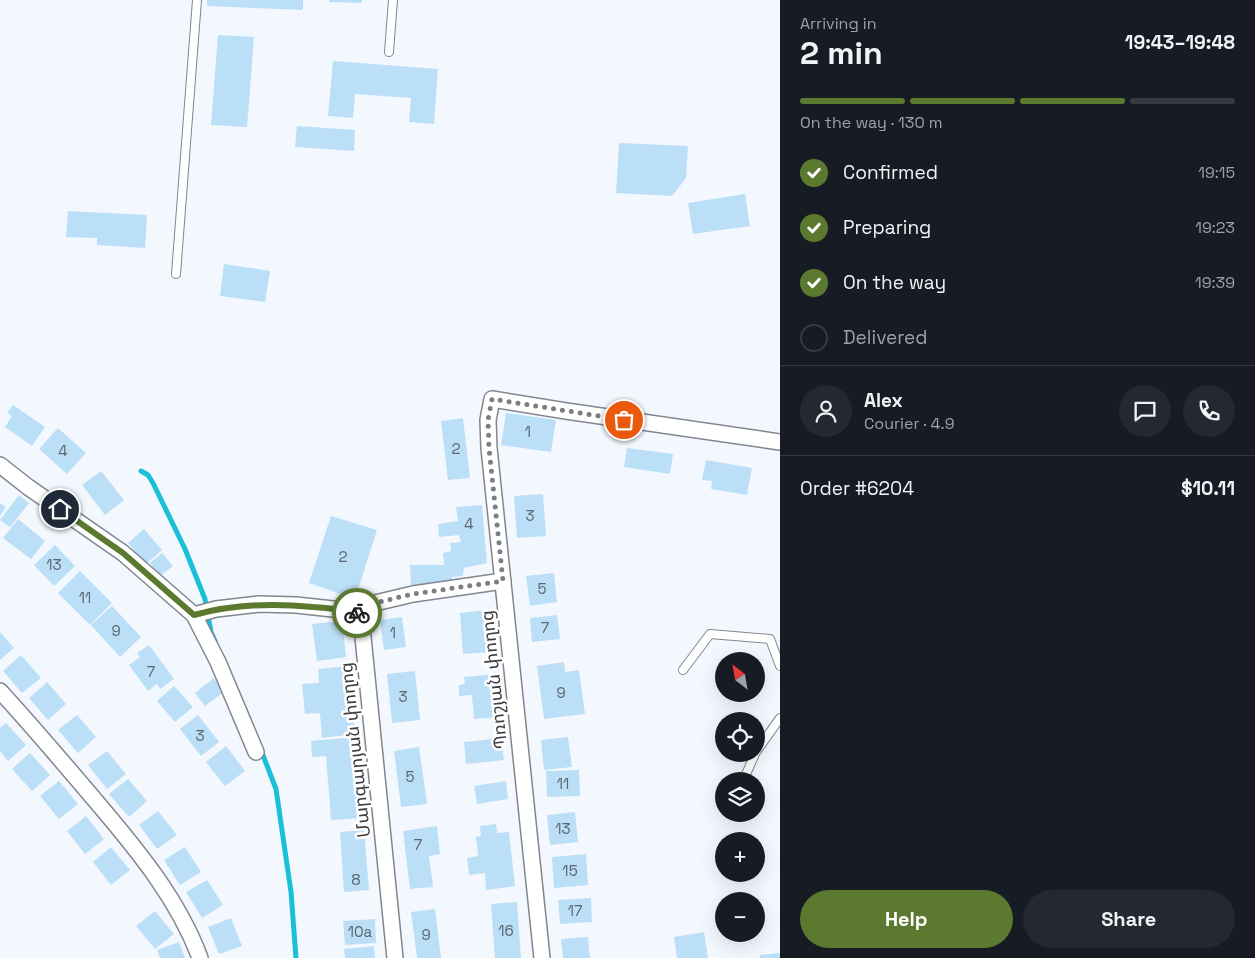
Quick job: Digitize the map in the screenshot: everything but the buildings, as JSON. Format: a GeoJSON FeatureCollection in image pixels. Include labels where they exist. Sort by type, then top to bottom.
{"type":"FeatureCollection","features":[{"type":"Feature","properties":{"kind":"street","name":"Պռոշյան փողոց"},"geometry":{"type":"LineString","coordinates":[[542,958],[489,448],[488,420],[492,399],[566,412],[780,442]]}},
{"type":"Feature","properties":{"kind":"street"},"geometry":{"type":"LineString","coordinates":[[0,465],[28,487],[123,553],[194,615],[218,662],[256,752]]}},
{"type":"Feature","properties":{"kind":"street"},"geometry":{"type":"LineString","coordinates":[[194,615],[216,609],[259,604],[296,605],[342,610],[355,615],[375,603],[413,594],[503,581]]}},
{"type":"Feature","properties":{"kind":"street","name":"Մարգարյան փողոց"},"geometry":{"type":"LineString","coordinates":[[355,615],[361,617],[394,958]]}},
{"type":"Feature","properties":{"kind":"street"},"geometry":{"type":"LineString","coordinates":[[0,691],[60,758],[132,845],[177,909],[194,941],[200,958]]}},
{"type":"Feature","properties":{"kind":"lane"},"geometry":{"type":"LineString","coordinates":[[176,274],[197,0]]}},
{"type":"Feature","properties":{"kind":"lane"},"geometry":{"type":"LineString","coordinates":[[389,52],[393,0]]}},
{"type":"Feature","properties":{"kind":"lane"},"geometry":{"type":"LineString","coordinates":[[683,670],[710,634],[770,639],[780,666]]}},
{"type":"Feature","properties":{"kind":"lane"},"geometry":{"type":"LineString","coordinates":[[765,740],[780,718]]}},
{"type":"Feature","properties":{"kind":"waterway"},"geometry":{"type":"LineString","coordinates":[[141,471],[148,475],[153,483],[185,549],[205,599],[211,632],[215,641]]}},
{"type":"Feature","properties":{"kind":"waterway"},"geometry":{"type":"LineString","coordinates":[[261,750],[276,789],[291,892],[296,958]]}},
{"type":"Feature","properties":{"kind":"way so far"},"geometry":{"type":"LineString","coordinates":[[357,613],[375,603],[413,594],[503,581],[489,448],[488,420],[492,399],[624,420]]}},
{"type":"Feature","properties":{"kind":"route"},"geometry":{"type":"LineString","coordinates":[[60,509],[123,553],[194,615],[216,609],[259,604],[296,605],[342,610],[355,615],[357,613]]}}]}
